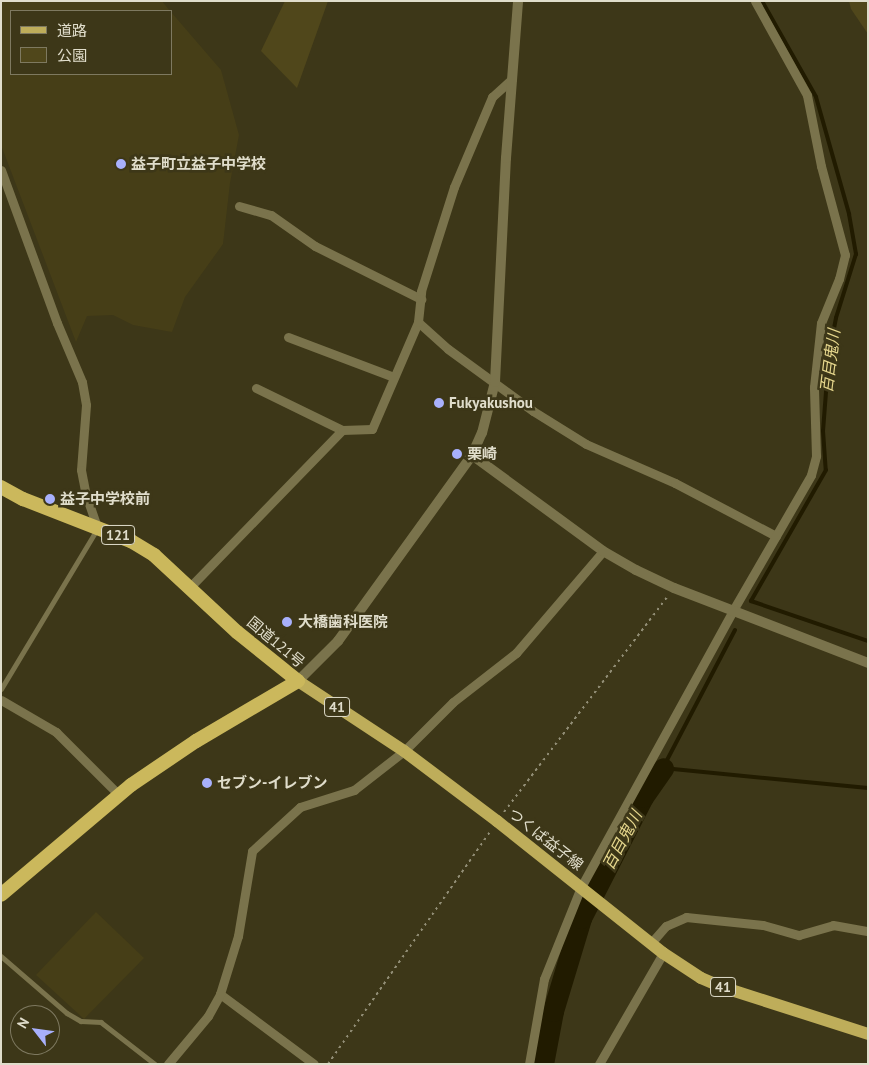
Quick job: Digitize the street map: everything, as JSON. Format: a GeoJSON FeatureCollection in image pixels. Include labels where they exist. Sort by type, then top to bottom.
{"type":"FeatureCollection","features":[{"type":"Feature","properties":{"kind":"highway","name":"国道121号"},"geometry":{"type":"LineString","coordinates":[[1,487],[23,499],[131,540],[154,555],[237,632],[298,681],[165,761],[119,795],[1,895]]}},
{"type":"Feature","properties":{"kind":"main road","name":"つくば益子線"},"geometry":{"type":"LineString","coordinates":[[298,681],[404,751],[663,953],[701,978],[726,988],[868,1034]]}},
{"type":"Feature","properties":{"kind":"street"},"geometry":{"type":"LineString","coordinates":[[298,681],[338,641],[472,455],[491,406],[495,382],[518,1]]}},
{"type":"Feature","properties":{"kind":"street"},"geometry":{"type":"LineString","coordinates":[[529,1064],[544,979],[584,890],[732,612],[811,475],[816,456],[814,386],[822,323],[839,279],[845,255],[821,166],[807,95],[755,1]]}},
{"type":"Feature","properties":{"kind":"street"},"geometry":{"type":"LineString","coordinates":[[256,388],[342,430],[372,429],[418,322],[421,299],[454,187],[492,97],[512,79]]}},
{"type":"Feature","properties":{"kind":"street"},"geometry":{"type":"LineString","coordinates":[[1,170],[57,323],[82,382],[86,405],[81,470],[86,495],[97,527]]}},
{"type":"Feature","properties":{"kind":"street"},"geometry":{"type":"LineString","coordinates":[[238,206],[271,215],[315,246],[421,299]]}},
{"type":"Feature","properties":{"kind":"street"},"geometry":{"type":"LineString","coordinates":[[418,322],[448,349],[586,444],[675,484],[776,536]]}},
{"type":"Feature","properties":{"kind":"street"},"geometry":{"type":"LineString","coordinates":[[288,337],[394,378]]}},
{"type":"Feature","properties":{"kind":"street"},"geometry":{"type":"LineString","coordinates":[[189,588],[342,430]]}},
{"type":"Feature","properties":{"kind":"street"},"geometry":{"type":"LineString","coordinates":[[472,455],[604,550],[674,588],[868,663]]}},
{"type":"Feature","properties":{"kind":"street"},"geometry":{"type":"LineString","coordinates":[[168,1064],[208,1016],[220,994],[238,936],[252,851],[300,807],[354,790],[404,751],[453,702],[516,653],[604,550]]}},
{"type":"Feature","properties":{"kind":"street"},"geometry":{"type":"LineString","coordinates":[[1,700],[56,732],[119,795]]}},
{"type":"Feature","properties":{"kind":"street"},"geometry":{"type":"LineString","coordinates":[[651,943],[666,926],[686,917],[763,925],[799,935],[833,925],[868,931]]}},
{"type":"Feature","properties":{"kind":"street"},"geometry":{"type":"LineString","coordinates":[[599,1064],[663,953]]}},
{"type":"Feature","properties":{"kind":"street"},"geometry":{"type":"LineString","coordinates":[[220,994],[314,1064]]}},
{"type":"Feature","properties":{"kind":"lane"},"geometry":{"type":"LineString","coordinates":[[1,690],[93,539],[97,527]]}},
{"type":"Feature","properties":{"kind":"lane"},"geometry":{"type":"LineString","coordinates":[[1,956],[67,1013],[81,1021],[101,1022],[155,1064]]}},
{"type":"Feature","properties":{"kind":"shaded area","name":"益子町立益子中学校"},"geometry":{"type":"Polygon","coordinates":[[[1,1],[162,1],[169,10],[10,10],[10,75],[172,75],[172,13],[221,70],[239,135],[230,183],[223,244],[185,297],[172,332],[133,325],[113,315],[87,316],[76,342],[1,145],[1,1]]]}},
{"type":"Feature","properties":{"kind":"shaded area"},"geometry":{"type":"Polygon","coordinates":[[[96,912],[144,958],[84,1019],[36,975],[96,912]]]}},
{"type":"Feature","properties":{"kind":"green space"},"geometry":{"type":"Polygon","coordinates":[[[285,1],[328,1],[297,88],[261,51],[285,1]]]}},
{"type":"Feature","properties":{"kind":"green space"},"geometry":{"type":"Polygon","coordinates":[[[849,1],[868,1],[868,34],[851,9],[849,1]]]}},
{"type":"Feature","properties":{"kind":"waterway","name":"百目鬼川"},"geometry":{"type":"LineString","coordinates":[[762,1],[816,97],[849,214],[856,254],[836,318],[829,353],[823,431],[826,470],[751,601],[868,641]]}},
{"type":"Feature","properties":{"kind":"waterway"},"geometry":{"type":"LineString","coordinates":[[735,630],[663,768],[868,788]]}},
{"type":"Feature","properties":{"kind":"waterway","name":"百目鬼川"},"geometry":{"type":"LineString","coordinates":[[543,1064],[553,1011],[581,918],[643,797],[663,768]]}},
{"type":"Feature","properties":{"kind":"place","name":"益子町立益子中学校"},"geometry":{"type":"Point","coordinates":[121,164]}},
{"type":"Feature","properties":{"kind":"place","name":"Fukyakushou"},"geometry":{"type":"Point","coordinates":[439,403]}},
{"type":"Feature","properties":{"kind":"place","name":"栗崎"},"geometry":{"type":"Point","coordinates":[457,454]}},
{"type":"Feature","properties":{"kind":"place","name":"益子中学校前"},"geometry":{"type":"Point","coordinates":[50,499]}},
{"type":"Feature","properties":{"kind":"place","name":"大橋歯科医院"},"geometry":{"type":"Point","coordinates":[287,622]}},
{"type":"Feature","properties":{"kind":"place","name":"セブン-イレブン"},"geometry":{"type":"Point","coordinates":[207,783]}}]}
